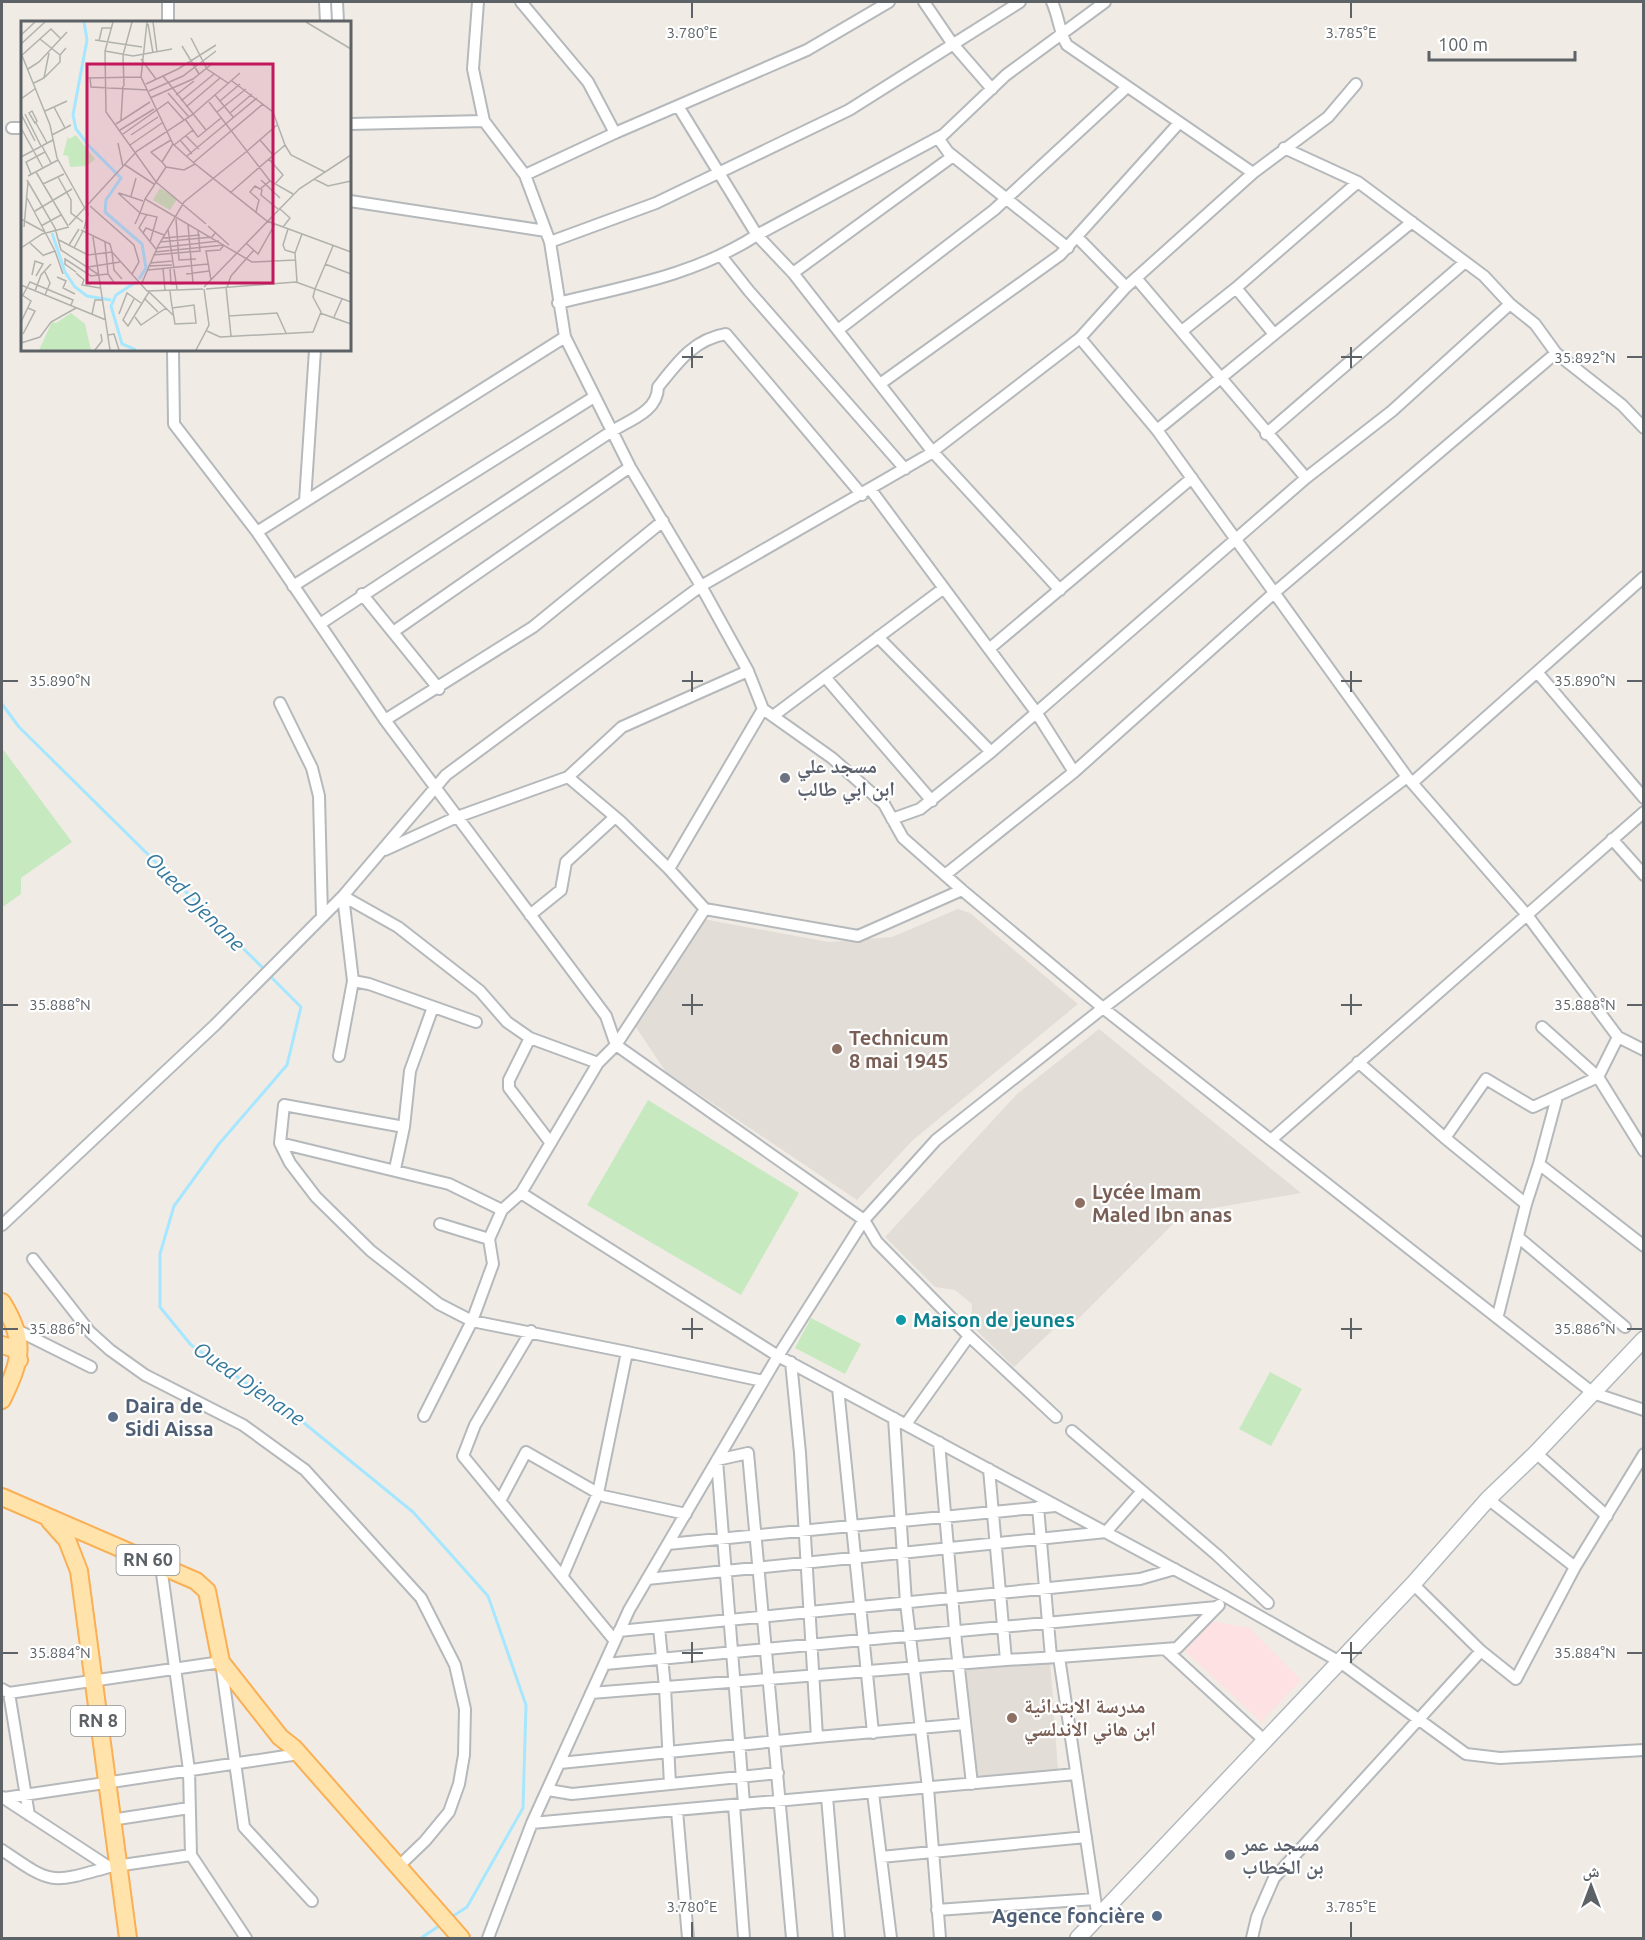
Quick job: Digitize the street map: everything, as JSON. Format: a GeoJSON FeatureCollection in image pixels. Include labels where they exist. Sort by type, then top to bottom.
{"type":"FeatureCollection","features":[{"type":"Feature","properties":{"kind":"main road"},"geometry":{"type":"LineString","coordinates":[[2,1302],[15,1329],[19,1360],[2,1400]]}},
{"type":"Feature","properties":{"kind":"main road"},"geometry":{"type":"LineString","coordinates":[[1078,1938],[1413,1584],[1488,1498],[1536,1453],[1644,1339]]}},
{"type":"Feature","properties":{"kind":"main road"},"geometry":{"type":"LineString","coordinates":[[2,1345],[15,1349],[19,1360]]}},
{"type":"Feature","properties":{"kind":"main road","name":"RN 8"},"geometry":{"type":"LineString","coordinates":[[2,1497],[43,1514],[68,1540],[74,1553],[79,1571],[93,1679],[111,1820],[114,1866],[128,1938]]}},
{"type":"Feature","properties":{"kind":"main road","name":"RN 60"},"geometry":{"type":"LineString","coordinates":[[43,1514],[196,1581],[207,1590],[216,1637],[276,1716],[296,1751],[459,1936]]}},
{"type":"Feature","properties":{"kind":"main road"},"geometry":{"type":"LineString","coordinates":[[216,1637],[221,1662],[280,1737],[296,1751]]}},
{"type":"Feature","properties":{"kind":"street"},"geometry":{"type":"LineString","coordinates":[[168,2],[168,21]]}},
{"type":"Feature","properties":{"kind":"street"},"geometry":{"type":"LineString","coordinates":[[325,2],[326,21]]}},
{"type":"Feature","properties":{"kind":"street"},"geometry":{"type":"LineString","coordinates":[[338,2],[338,21]]}},
{"type":"Feature","properties":{"kind":"street"},"geometry":{"type":"LineString","coordinates":[[478,2],[473,69],[484,121],[525,175],[548,236],[565,336],[630,467],[701,586],[748,671],[763,709],[832,758],[884,804],[903,838],[1103,1008],[1498,1315],[1593,1393],[1644,1410]]}},
{"type":"Feature","properties":{"kind":"street"},"geometry":{"type":"LineString","coordinates":[[521,2],[588,82],[615,133]]}},
{"type":"Feature","properties":{"kind":"street"},"geometry":{"type":"LineString","coordinates":[[525,175],[615,133],[807,50],[889,2]]}},
{"type":"Feature","properties":{"kind":"street"},"geometry":{"type":"LineString","coordinates":[[924,2],[952,43],[992,89]]}},
{"type":"Feature","properties":{"kind":"street"},"geometry":{"type":"LineString","coordinates":[[351,201],[548,236],[656,203],[718,175],[849,110],[1020,2]]}},
{"type":"Feature","properties":{"kind":"street"},"geometry":{"type":"LineString","coordinates":[[1052,2],[1060,20],[1060,34],[1067,45],[1253,173]]}},
{"type":"Feature","properties":{"kind":"street"},"geometry":{"type":"LineString","coordinates":[[558,303],[682,273],[722,256],[938,138],[1011,71],[1105,2]]}},
{"type":"Feature","properties":{"kind":"street"},"geometry":{"type":"LineString","coordinates":[[2,1225],[245,994],[344,896],[446,775],[701,586],[867,492],[932,451],[1080,338],[1126,287],[1253,173],[1328,117],[1356,84]]}},
{"type":"Feature","properties":{"kind":"street"},"geometry":{"type":"LineString","coordinates":[[838,330],[1006,199],[1127,87]]}},
{"type":"Feature","properties":{"kind":"street"},"geometry":{"type":"LineString","coordinates":[[678,106],[718,175],[757,235],[793,273],[932,451],[1060,590]]}},
{"type":"Feature","properties":{"kind":"street"},"geometry":{"type":"LineString","coordinates":[[351,124],[484,121]]}},
{"type":"Feature","properties":{"kind":"street"},"geometry":{"type":"LineString","coordinates":[[880,384],[1068,248],[1179,123]]}},
{"type":"Feature","properties":{"kind":"street"},"geometry":{"type":"LineString","coordinates":[[938,138],[953,156],[1068,248]]}},
{"type":"Feature","properties":{"kind":"street"},"geometry":{"type":"LineString","coordinates":[[1284,148],[1358,182],[1484,276],[1510,304],[1535,324],[1556,352],[1622,405],[1644,428]]}},
{"type":"Feature","properties":{"kind":"street"},"geometry":{"type":"LineString","coordinates":[[793,273],[953,156]]}},
{"type":"Feature","properties":{"kind":"street"},"geometry":{"type":"LineString","coordinates":[[1182,331],[1236,288],[1358,182]]}},
{"type":"Feature","properties":{"kind":"street"},"geometry":{"type":"LineString","coordinates":[[1156,430],[1412,222]]}},
{"type":"Feature","properties":{"kind":"street"},"geometry":{"type":"LineString","coordinates":[[1078,238],[1126,287]]}},
{"type":"Feature","properties":{"kind":"street"},"geometry":{"type":"LineString","coordinates":[[722,256],[748,291],[904,469]]}},
{"type":"Feature","properties":{"kind":"street"},"geometry":{"type":"LineString","coordinates":[[1266,434],[1464,263]]}},
{"type":"Feature","properties":{"kind":"street"},"geometry":{"type":"LineString","coordinates":[[1136,278],[1266,434],[1306,478]]}},
{"type":"Feature","properties":{"kind":"street"},"geometry":{"type":"LineString","coordinates":[[1236,288],[1274,334]]}},
{"type":"Feature","properties":{"kind":"street"},"geometry":{"type":"LineString","coordinates":[[892,819],[920,809],[932,801],[991,752],[1235,538],[1306,478],[1392,411],[1510,304]]}},
{"type":"Feature","properties":{"kind":"street"},"geometry":{"type":"LineString","coordinates":[[320,624],[362,594],[649,409],[667,374],[696,345],[726,334],[867,492],[944,588],[1036,712],[1074,772]]}},
{"type":"Feature","properties":{"kind":"street"},"geometry":{"type":"LineString","coordinates":[[257,532],[565,336]]}},
{"type":"Feature","properties":{"kind":"street"},"geometry":{"type":"LineString","coordinates":[[1080,338],[1156,430],[1192,478],[1409,780],[1527,915],[1618,1036],[1644,1050]]}},
{"type":"Feature","properties":{"kind":"street"},"geometry":{"type":"LineString","coordinates":[[173,351],[174,424],[257,532],[385,720],[606,1016],[616,1045],[864,1220],[877,1242],[969,1336],[1056,1417]]}},
{"type":"Feature","properties":{"kind":"street"},"geometry":{"type":"LineString","coordinates":[[305,501],[315,351]]}},
{"type":"Feature","properties":{"kind":"street"},"geometry":{"type":"LineString","coordinates":[[945,875],[1074,772],[1274,593],[1556,352]]}},
{"type":"Feature","properties":{"kind":"street"},"geometry":{"type":"LineString","coordinates":[[293,586],[594,397]]}},
{"type":"Feature","properties":{"kind":"street"},"geometry":{"type":"LineString","coordinates":[[393,632],[630,467]]}},
{"type":"Feature","properties":{"kind":"street"},"geometry":{"type":"LineString","coordinates":[[989,650],[1192,478]]}},
{"type":"Feature","properties":{"kind":"street"},"geometry":{"type":"LineString","coordinates":[[385,720],[439,689],[533,627],[663,521]]}},
{"type":"Feature","properties":{"kind":"street"},"geometry":{"type":"LineString","coordinates":[[488,1938],[532,1824],[617,1636],[647,1579],[763,1381],[864,1220],[936,1140],[1103,1008],[1409,780],[1537,672],[1644,577]]}},
{"type":"Feature","properties":{"kind":"street"},"geometry":{"type":"LineString","coordinates":[[773,716],[944,588]]}},
{"type":"Feature","properties":{"kind":"street"},"geometry":{"type":"LineString","coordinates":[[362,594],[439,689]]}},
{"type":"Feature","properties":{"kind":"street"},"geometry":{"type":"LineString","coordinates":[[878,638],[991,752]]}},
{"type":"Feature","properties":{"kind":"street"},"geometry":{"type":"LineString","coordinates":[[381,852],[457,818],[568,777],[622,727],[748,671]]}},
{"type":"Feature","properties":{"kind":"street"},"geometry":{"type":"LineString","coordinates":[[1537,672],[1644,798]]}},
{"type":"Feature","properties":{"kind":"street"},"geometry":{"type":"LineString","coordinates":[[825,677],[932,801]]}},
{"type":"Feature","properties":{"kind":"street"},"geometry":{"type":"LineString","coordinates":[[280,703],[312,768],[319,796],[322,917]]}},
{"type":"Feature","properties":{"kind":"street"},"geometry":{"type":"LineString","coordinates":[[669,869],[763,709]]}},
{"type":"Feature","properties":{"kind":"street"},"geometry":{"type":"LineString","coordinates":[[568,777],[615,817],[669,869],[705,909],[858,936],[962,890]]}},
{"type":"Feature","properties":{"kind":"street"},"geometry":{"type":"LineString","coordinates":[[1272,1139],[1644,812]]}},
{"type":"Feature","properties":{"kind":"street"},"geometry":{"type":"LineString","coordinates":[[530,915],[561,890],[566,862],[615,817]]}},
{"type":"Feature","properties":{"kind":"street"},"geometry":{"type":"LineString","coordinates":[[1612,839],[1644,875]]}},
{"type":"Feature","properties":{"kind":"street"},"geometry":{"type":"LineString","coordinates":[[339,1056],[353,981],[344,896]]}},
{"type":"Feature","properties":{"kind":"street"},"geometry":{"type":"LineString","coordinates":[[344,896],[398,927],[480,991],[507,1022],[530,1038],[598,1063]]}},
{"type":"Feature","properties":{"kind":"street"},"geometry":{"type":"LineString","coordinates":[[424,1416],[472,1321],[493,1264],[489,1239],[501,1210],[521,1193],[598,1063],[616,1045],[705,909]]}},
{"type":"Feature","properties":{"kind":"street"},"geometry":{"type":"LineString","coordinates":[[353,981],[476,1022]]}},
{"type":"Feature","properties":{"kind":"street"},"geometry":{"type":"LineString","coordinates":[[395,1169],[404,1127],[410,1071],[433,1007]]}},
{"type":"Feature","properties":{"kind":"street"},"geometry":{"type":"LineString","coordinates":[[1542,1027],[1598,1077],[1644,1151]]}},
{"type":"Feature","properties":{"kind":"street"},"geometry":{"type":"LineString","coordinates":[[1445,1138],[1486,1079],[1533,1107],[1598,1077],[1618,1036]]}},
{"type":"Feature","properties":{"kind":"street"},"geometry":{"type":"LineString","coordinates":[[530,1038],[509,1080],[509,1088],[550,1142]]}},
{"type":"Feature","properties":{"kind":"street"},"geometry":{"type":"LineString","coordinates":[[1358,1062],[1445,1138],[1526,1204]]}},
{"type":"Feature","properties":{"kind":"street"},"geometry":{"type":"LineString","coordinates":[[1498,1315],[1526,1204],[1557,1097]]}},
{"type":"Feature","properties":{"kind":"street"},"geometry":{"type":"LineString","coordinates":[[404,1127],[284,1105],[280,1143],[290,1163],[316,1197],[371,1251],[440,1304],[472,1321],[763,1381]]}},
{"type":"Feature","properties":{"kind":"street"},"geometry":{"type":"LineString","coordinates":[[280,1143],[395,1169],[448,1184],[501,1210]]}},
{"type":"Feature","properties":{"kind":"street"},"geometry":{"type":"LineString","coordinates":[[1539,1164],[1644,1246]]}},
{"type":"Feature","properties":{"kind":"street"},"geometry":{"type":"LineString","coordinates":[[521,1193],[778,1356],[1175,1569],[1340,1662],[1466,1754],[1500,1758],[1644,1750]]}},
{"type":"Feature","properties":{"kind":"street"},"geometry":{"type":"LineString","coordinates":[[440,1224],[489,1239]]}},
{"type":"Feature","properties":{"kind":"street"},"geometry":{"type":"LineString","coordinates":[[1518,1238],[1625,1328]]}},
{"type":"Feature","properties":{"kind":"street"},"geometry":{"type":"LineString","coordinates":[[33,1259],[90,1332],[110,1350],[145,1375],[243,1425],[305,1470],[421,1598],[455,1665],[465,1708],[464,1755],[459,1784],[449,1812],[425,1841],[399,1866]]}},
{"type":"Feature","properties":{"kind":"street"},"geometry":{"type":"LineString","coordinates":[[15,1329],[91,1367]]}},
{"type":"Feature","properties":{"kind":"street"},"geometry":{"type":"LineString","coordinates":[[531,1332],[476,1425],[464,1456],[617,1636]]}},
{"type":"Feature","properties":{"kind":"street"},"geometry":{"type":"LineString","coordinates":[[906,1424],[969,1336]]}},
{"type":"Feature","properties":{"kind":"street"},"geometry":{"type":"LineString","coordinates":[[563,1575],[598,1492],[627,1352]]}},
{"type":"Feature","properties":{"kind":"street"},"geometry":{"type":"LineString","coordinates":[[791,1362],[800,1453],[817,1737]]}},
{"type":"Feature","properties":{"kind":"street"},"geometry":{"type":"LineString","coordinates":[[838,1388],[873,1733]]}},
{"type":"Feature","properties":{"kind":"street"},"geometry":{"type":"LineString","coordinates":[[894,1418],[906,1603],[928,1788],[940,1938]]}},
{"type":"Feature","properties":{"kind":"street"},"geometry":{"type":"LineString","coordinates":[[1072,1431],[1268,1603]]}},
{"type":"Feature","properties":{"kind":"street"},"geometry":{"type":"LineString","coordinates":[[939,1442],[958,1664],[972,1784]]}},
{"type":"Feature","properties":{"kind":"street"},"geometry":{"type":"LineString","coordinates":[[500,1501],[526,1452],[598,1492],[686,1514]]}},
{"type":"Feature","properties":{"kind":"street"},"geometry":{"type":"LineString","coordinates":[[717,1460],[748,1453],[758,1537],[792,1938]]}},
{"type":"Feature","properties":{"kind":"street"},"geometry":{"type":"LineString","coordinates":[[1536,1453],[1607,1516]]}},
{"type":"Feature","properties":{"kind":"street"},"geometry":{"type":"LineString","coordinates":[[1413,1584],[1481,1651],[1516,1679],[1575,1567],[1644,1454]]}},
{"type":"Feature","properties":{"kind":"street"},"geometry":{"type":"LineString","coordinates":[[717,1460],[741,1777],[739,1805],[744,1938]]}},
{"type":"Feature","properties":{"kind":"street"},"geometry":{"type":"LineString","coordinates":[[988,1469],[1006,1660]]}},
{"type":"Feature","properties":{"kind":"street"},"geometry":{"type":"LineString","coordinates":[[647,1579],[1106,1532],[1142,1491]]}},
{"type":"Feature","properties":{"kind":"street"},"geometry":{"type":"LineString","coordinates":[[1488,1498],[1575,1567]]}},
{"type":"Feature","properties":{"kind":"street"},"geometry":{"type":"LineString","coordinates":[[668,1544],[852,1528],[1057,1506]]}},
{"type":"Feature","properties":{"kind":"street"},"geometry":{"type":"LineString","coordinates":[[1038,1507],[1049,1623],[1076,1774],[1098,1919]]}},
{"type":"Feature","properties":{"kind":"street"},"geometry":{"type":"LineString","coordinates":[[161,1566],[189,1770],[191,1855],[246,1938]]}},
{"type":"Feature","properties":{"kind":"street"},"geometry":{"type":"LineString","coordinates":[[617,1636],[659,1628],[729,1620],[1140,1579],[1175,1569]]}},
{"type":"Feature","properties":{"kind":"street"},"geometry":{"type":"LineString","coordinates":[[591,1692],[1177,1648],[1226,1597]]}},
{"type":"Feature","properties":{"kind":"street"},"geometry":{"type":"LineString","coordinates":[[604,1664],[1217,1607]]}},
{"type":"Feature","properties":{"kind":"street"},"geometry":{"type":"LineString","coordinates":[[659,1628],[665,1687],[670,1784]]}},
{"type":"Feature","properties":{"kind":"street"},"geometry":{"type":"LineString","coordinates":[[1165,1649],[1265,1741]]}},
{"type":"Feature","properties":{"kind":"street"},"geometry":{"type":"LineString","coordinates":[[1252,1938],[1257,1917],[1274,1878],[1418,1717],[1481,1651]]}},
{"type":"Feature","properties":{"kind":"street"},"geometry":{"type":"LineString","coordinates":[[29,1815],[5,1691],[221,1662],[244,1827],[312,1900]]}},
{"type":"Feature","properties":{"kind":"street"},"geometry":{"type":"LineString","coordinates":[[560,1763],[965,1724]]}},
{"type":"Feature","properties":{"kind":"street"},"geometry":{"type":"LineString","coordinates":[[3,1798],[189,1770],[296,1751]]}},
{"type":"Feature","properties":{"kind":"street"},"geometry":{"type":"LineString","coordinates":[[548,1790],[572,1794],[778,1773]]}},
{"type":"Feature","properties":{"kind":"street"},"geometry":{"type":"LineString","coordinates":[[532,1824],[1076,1774]]}},
{"type":"Feature","properties":{"kind":"street"},"geometry":{"type":"LineString","coordinates":[[873,1793],[891,1938]]}},
{"type":"Feature","properties":{"kind":"street"},"geometry":{"type":"LineString","coordinates":[[827,1797],[840,1938]]}},
{"type":"Feature","properties":{"kind":"street"},"geometry":{"type":"LineString","coordinates":[[3,1798],[114,1866]]}},
{"type":"Feature","properties":{"kind":"street"},"geometry":{"type":"LineString","coordinates":[[111,1820],[189,1808]]}},
{"type":"Feature","properties":{"kind":"street"},"geometry":{"type":"LineString","coordinates":[[677,1810],[688,1938]]}},
{"type":"Feature","properties":{"kind":"street"},"geometry":{"type":"LineString","coordinates":[[881,1857],[1086,1837]]}},
{"type":"Feature","properties":{"kind":"street"},"geometry":{"type":"LineString","coordinates":[[2,1850],[43,1878],[65,1880],[114,1866],[191,1855]]}},
{"type":"Feature","properties":{"kind":"street"},"geometry":{"type":"LineString","coordinates":[[937,1910],[1095,1899]]}},
{"type":"Feature","properties":{"kind":"shaded area","name":"Technicum 8 mai 1945"},"geometry":{"type":"Polygon","coordinates":[[[958,909],[970,913],[1078,1004],[913,1140],[857,1200],[666,1072],[635,1026],[703,919],[829,942],[892,937],[958,909]]]}},
{"type":"Feature","properties":{"kind":"shaded area","name":"Lycée Imam Maled Ibn anas"},"geometry":{"type":"Polygon","coordinates":[[[1099,1029],[1301,1193],[1184,1213],[1069,1328],[1060,1323],[1014,1367],[971,1325],[972,1304],[955,1290],[935,1287],[885,1237],[1017,1094],[1099,1029]]]}},
{"type":"Feature","properties":{"kind":"shaded area"},"geometry":{"type":"Polygon","coordinates":[[[1212,1621],[1250,1628],[1301,1680],[1261,1722],[1185,1651],[1212,1621]]]}},
{"type":"Feature","properties":{"kind":"shaded area","name":"مدرسة الابتدائية ابن هاني الاندلسي"},"geometry":{"type":"Polygon","coordinates":[[[1050,1660],[1058,1770],[975,1777],[964,1666],[1050,1660]]]}},
{"type":"Feature","properties":{"kind":"green space"},"geometry":{"type":"Polygon","coordinates":[[[2,748],[72,842],[21,878],[21,894],[4,906],[2,906],[2,748]]]}},
{"type":"Feature","properties":{"kind":"green space"},"geometry":{"type":"Polygon","coordinates":[[[648,1100],[799,1193],[741,1295],[587,1205],[648,1100]]]}},
{"type":"Feature","properties":{"kind":"green space"},"geometry":{"type":"Polygon","coordinates":[[[811,1318],[861,1344],[845,1374],[795,1348],[811,1318]]]}},
{"type":"Feature","properties":{"kind":"green space"},"geometry":{"type":"Polygon","coordinates":[[[1270,1372],[1302,1389],[1271,1446],[1239,1429],[1270,1372]]]}},
{"type":"Feature","properties":{"kind":"waterway","name":"Oued Djenane"},"geometry":{"type":"LineString","coordinates":[[2,704],[19,727],[265,970]]}},
{"type":"Feature","properties":{"kind":"waterway","name":"Oued Djenane"},"geometry":{"type":"LineString","coordinates":[[269,975],[301,1007],[287,1065],[219,1144],[174,1206],[160,1254],[160,1307],[191,1345],[304,1423],[413,1512],[488,1596],[526,1705],[523,1808],[467,1907],[450,1918]]}},
{"type":"Feature","properties":{"kind":"waterway","name":"Oued Djenane"},"geometry":{"type":"LineString","coordinates":[[421,1938],[442,1924]]}},
{"type":"Feature","properties":{"kind":"place","name":"مسجد علي ابن ابي طالب"},"geometry":{"type":"Point","coordinates":[785,778]}},
{"type":"Feature","properties":{"kind":"place","name":"Technicum 8 mai 1945"},"geometry":{"type":"Point","coordinates":[837,1049]}},
{"type":"Feature","properties":{"kind":"place","name":"Lycée Imam Maled Ibn anas"},"geometry":{"type":"Point","coordinates":[1080,1203]}},
{"type":"Feature","properties":{"kind":"place","name":"Maison de jeunes"},"geometry":{"type":"Point","coordinates":[901,1320]}},
{"type":"Feature","properties":{"kind":"place","name":"Daira de Sidi Aissa"},"geometry":{"type":"Point","coordinates":[113,1417]}},
{"type":"Feature","properties":{"kind":"place","name":"مدرسة الابتدائية ابن هاني الاندلسي"},"geometry":{"type":"Point","coordinates":[1012,1718]}},
{"type":"Feature","properties":{"kind":"place","name":"مسجد عمر بن الخطاب"},"geometry":{"type":"Point","coordinates":[1230,1855]}},
{"type":"Feature","properties":{"kind":"place","name":"Agence foncière"},"geometry":{"type":"Point","coordinates":[1157,1916]}}]}
